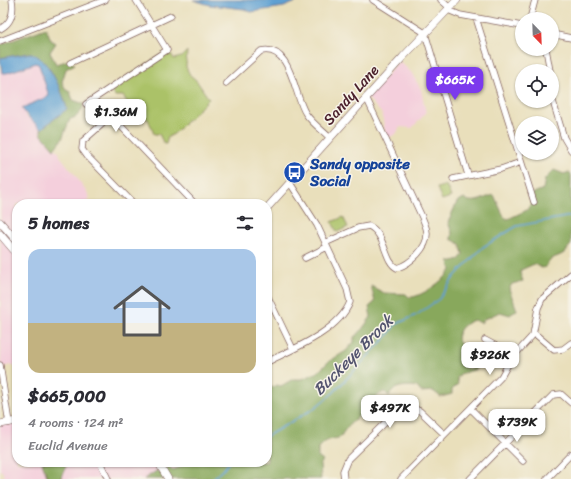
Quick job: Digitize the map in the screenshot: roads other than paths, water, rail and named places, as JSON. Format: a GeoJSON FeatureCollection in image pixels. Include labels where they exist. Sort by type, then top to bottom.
{"type":"FeatureCollection","features":[{"type":"Feature","properties":{"kind":"main road","name":"Sandy Lane"},"geometry":{"type":"LineString","coordinates":[[272,203],[366,97],[457,0]]}},
{"type":"Feature","properties":{"kind":"main road"},"geometry":{"type":"LineString","coordinates":[[0,222],[12,235]]}},
{"type":"Feature","properties":{"kind":"main road"},"geometry":{"type":"LineString","coordinates":[[0,234],[12,248]]}},
{"type":"Feature","properties":{"kind":"main road"},"geometry":{"type":"LineString","coordinates":[[0,424],[12,422]]}},
{"type":"Feature","properties":{"kind":"main road"},"geometry":{"type":"LineString","coordinates":[[161,467],[168,479]]}},
{"type":"Feature","properties":{"kind":"street"},"geometry":{"type":"LineString","coordinates":[[0,29],[6,25],[11,18],[12,0]]}},
{"type":"Feature","properties":{"kind":"street"},"geometry":{"type":"LineString","coordinates":[[0,41],[105,0]]}},
{"type":"Feature","properties":{"kind":"street"},"geometry":{"type":"LineString","coordinates":[[86,104],[167,50],[136,0]]}},
{"type":"Feature","properties":{"kind":"street"},"geometry":{"type":"LineString","coordinates":[[372,0],[425,33],[468,175]]}},
{"type":"Feature","properties":{"kind":"street"},"geometry":{"type":"LineString","coordinates":[[441,0],[449,9],[460,15],[515,25]]}},
{"type":"Feature","properties":{"kind":"street"},"geometry":{"type":"LineString","coordinates":[[532,12],[535,0]]}},
{"type":"Feature","properties":{"kind":"street"},"geometry":{"type":"LineString","coordinates":[[70,63],[171,16]]}},
{"type":"Feature","properties":{"kind":"street"},"geometry":{"type":"LineString","coordinates":[[476,18],[534,202]]}},
{"type":"Feature","properties":{"kind":"street"},"geometry":{"type":"LineString","coordinates":[[559,35],[571,38]]}},
{"type":"Feature","properties":{"kind":"street"},"geometry":{"type":"LineString","coordinates":[[226,83],[261,51],[274,52],[282,60],[290,73],[300,104],[306,114],[330,138]]}},
{"type":"Feature","properties":{"kind":"street"},"geometry":{"type":"LineString","coordinates":[[305,258],[358,228],[369,226],[378,234],[391,262],[397,268],[412,260],[423,248],[426,241],[427,233],[422,217],[366,97]]}},
{"type":"Feature","properties":{"kind":"street"},"geometry":{"type":"LineString","coordinates":[[555,108],[564,138],[571,150]]}},
{"type":"Feature","properties":{"kind":"street"},"geometry":{"type":"LineString","coordinates":[[129,199],[87,156],[82,148],[84,141],[108,119],[114,120],[190,199]]}},
{"type":"Feature","properties":{"kind":"street"},"geometry":{"type":"LineString","coordinates":[[453,179],[501,169],[521,162]]}},
{"type":"Feature","properties":{"kind":"street"},"geometry":{"type":"LineString","coordinates":[[272,360],[329,328],[344,313],[350,302],[347,289],[312,216],[290,183]]}},
{"type":"Feature","properties":{"kind":"street"},"geometry":{"type":"LineString","coordinates":[[401,479],[501,377],[512,359],[534,333],[539,303],[571,274]]}},
{"type":"Feature","properties":{"kind":"street"},"geometry":{"type":"LineString","coordinates":[[272,305],[293,349]]}},
{"type":"Feature","properties":{"kind":"street"},"geometry":{"type":"LineString","coordinates":[[534,333],[554,350],[563,349],[571,343]]}},
{"type":"Feature","properties":{"kind":"street"},"geometry":{"type":"LineString","coordinates":[[486,340],[500,348],[512,359]]}},
{"type":"Feature","properties":{"kind":"street"},"geometry":{"type":"LineString","coordinates":[[0,365],[9,422]]}},
{"type":"Feature","properties":{"kind":"street"},"geometry":{"type":"LineString","coordinates":[[470,479],[555,394],[561,394],[571,403]]}},
{"type":"Feature","properties":{"kind":"street"},"geometry":{"type":"LineString","coordinates":[[344,479],[343,471],[348,459],[398,410],[410,407],[420,411],[444,434]]}},
{"type":"Feature","properties":{"kind":"street"},"geometry":{"type":"LineString","coordinates":[[471,409],[523,461]]}},
{"type":"Feature","properties":{"kind":"street"},"geometry":{"type":"LineString","coordinates":[[547,479],[571,454]]}},
{"type":"Feature","properties":{"kind":"street"},"geometry":{"type":"LineString","coordinates":[[102,467],[108,479]]}},
{"type":"Feature","properties":{"kind":"water"},"geometry":{"type":"Polygon","coordinates":[[[193,0],[301,0],[284,7],[251,12],[244,9],[210,5],[193,0]]]}},
{"type":"Feature","properties":{"kind":"water"},"geometry":{"type":"Polygon","coordinates":[[[30,53],[37,56],[49,68],[62,94],[67,109],[41,129],[28,117],[22,108],[49,96],[39,65],[36,63],[7,73],[2,73],[0,58],[30,53]]]}},
{"type":"Feature","properties":{"kind":"waterway","name":"Buckeye Brook"},"geometry":{"type":"LineString","coordinates":[[272,433],[313,409],[333,393],[387,336],[395,325],[418,314],[439,299],[454,277],[483,247],[517,226],[571,216]]}},
{"type":"Feature","properties":{"kind":"waterway","name":"Buckeye Brook"},"geometry":{"type":"LineString","coordinates":[[212,479],[225,467]]}},
{"type":"Feature","properties":{"kind":"place","name":"Sandy opposite Social"},"geometry":{"type":"Point","coordinates":[295,173]}}]}
